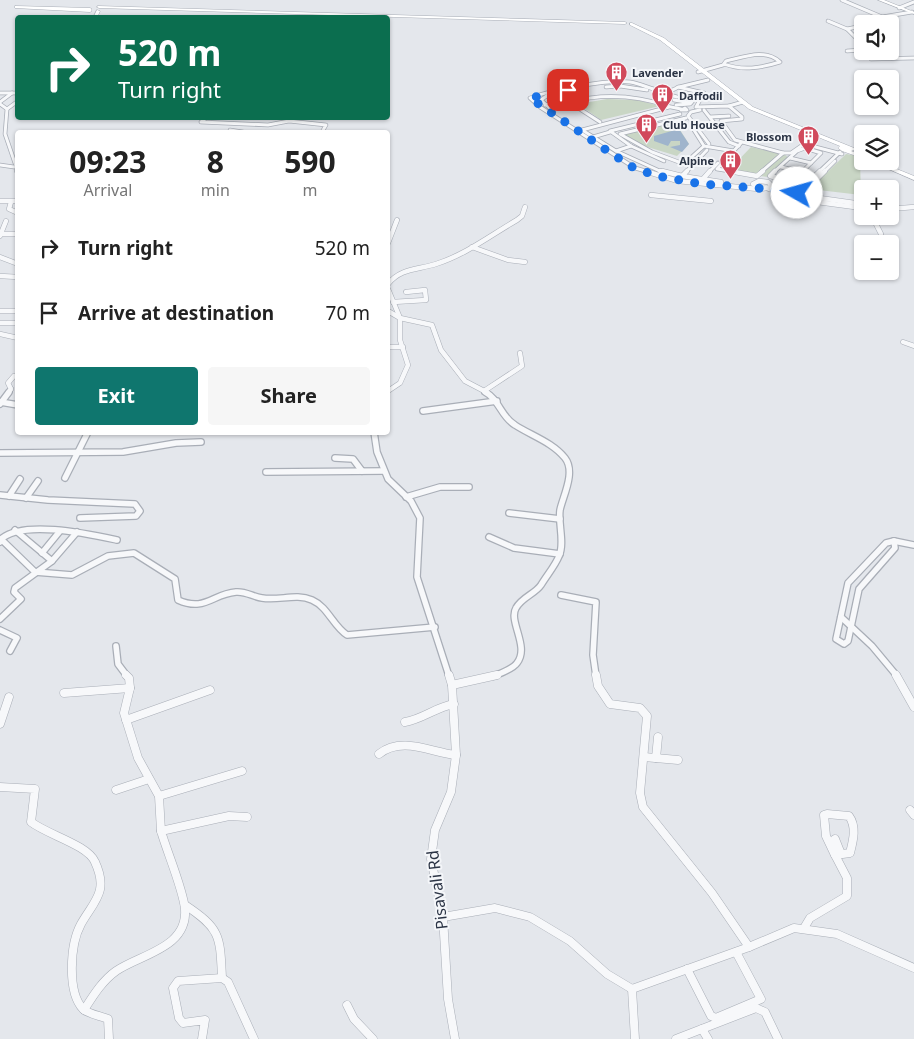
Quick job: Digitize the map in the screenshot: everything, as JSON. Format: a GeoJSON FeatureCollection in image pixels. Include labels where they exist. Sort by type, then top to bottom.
{"type":"FeatureCollection","features":[{"type":"Feature","properties":{"kind":"street"},"geometry":{"type":"LineString","coordinates":[[842,0],[862,11],[875,15]]}},
{"type":"Feature","properties":{"kind":"street"},"geometry":{"type":"LineString","coordinates":[[880,0],[913,13]]}},
{"type":"Feature","properties":{"kind":"street"},"geometry":{"type":"LineString","coordinates":[[899,8],[914,2]]}},
{"type":"Feature","properties":{"kind":"street"},"geometry":{"type":"LineString","coordinates":[[49,8],[16,7],[340,15]]}},
{"type":"Feature","properties":{"kind":"street"},"geometry":{"type":"LineString","coordinates":[[97,15],[100,9]]}},
{"type":"Feature","properties":{"kind":"street"},"geometry":{"type":"LineString","coordinates":[[90,15],[91,10]]}},
{"type":"Feature","properties":{"kind":"street"},"geometry":{"type":"LineString","coordinates":[[898,15],[913,13]]}},
{"type":"Feature","properties":{"kind":"street"},"geometry":{"type":"LineString","coordinates":[[390,16],[627,24],[657,40],[749,110],[844,150]]}},
{"type":"Feature","properties":{"kind":"street"},"geometry":{"type":"LineString","coordinates":[[828,22],[847,29],[854,36]]}},
{"type":"Feature","properties":{"kind":"street"},"geometry":{"type":"LineString","coordinates":[[847,29],[854,28]]}},
{"type":"Feature","properties":{"kind":"street"},"geometry":{"type":"LineString","coordinates":[[847,51],[854,51]]}},
{"type":"Feature","properties":{"kind":"street"},"geometry":{"type":"LineString","coordinates":[[701,72],[724,64],[726,61],[764,54],[776,57],[780,62],[745,69],[734,69],[724,64]]}},
{"type":"Feature","properties":{"kind":"street"},"geometry":{"type":"LineString","coordinates":[[899,58],[914,58]]}},
{"type":"Feature","properties":{"kind":"street"},"geometry":{"type":"LineString","coordinates":[[701,72],[708,80],[740,103]]}},
{"type":"Feature","properties":{"kind":"street"},"geometry":{"type":"LineString","coordinates":[[538,103],[534,98],[624,83],[669,91],[708,80]]}},
{"type":"Feature","properties":{"kind":"street"},"geometry":{"type":"LineString","coordinates":[[690,180],[657,176],[634,168],[530,99],[532,96],[621,81],[642,86],[685,112],[707,147]]}},
{"type":"Feature","properties":{"kind":"street"},"geometry":{"type":"LineString","coordinates":[[637,96],[642,86]]}},
{"type":"Feature","properties":{"kind":"street"},"geometry":{"type":"LineString","coordinates":[[602,87],[607,94]]}},
{"type":"Feature","properties":{"kind":"street"},"geometry":{"type":"LineString","coordinates":[[680,88],[672,103],[640,115],[582,130],[616,151],[658,170],[702,180],[744,186]]}},
{"type":"Feature","properties":{"kind":"street"},"geometry":{"type":"LineString","coordinates":[[680,88],[704,93],[696,108]]}},
{"type":"Feature","properties":{"kind":"street"},"geometry":{"type":"LineString","coordinates":[[574,128],[672,103],[691,102],[699,92]]}},
{"type":"Feature","properties":{"kind":"street"},"geometry":{"type":"LineString","coordinates":[[0,93],[15,93]]}},
{"type":"Feature","properties":{"kind":"street"},"geometry":{"type":"LineString","coordinates":[[7,109],[0,103],[15,93]]}},
{"type":"Feature","properties":{"kind":"street"},"geometry":{"type":"LineString","coordinates":[[545,105],[607,94],[637,96],[682,106],[690,104]]}},
{"type":"Feature","properties":{"kind":"street"},"geometry":{"type":"LineString","coordinates":[[600,122],[569,102],[602,95],[633,96],[672,103]]}},
{"type":"Feature","properties":{"kind":"street"},"geometry":{"type":"LineString","coordinates":[[544,96],[553,103]]}},
{"type":"Feature","properties":{"kind":"street"},"geometry":{"type":"LineString","coordinates":[[544,96],[541,100],[545,105],[574,128]]}},
{"type":"Feature","properties":{"kind":"street"},"geometry":{"type":"LineString","coordinates":[[563,102],[592,121]]}},
{"type":"Feature","properties":{"kind":"street"},"geometry":{"type":"LineString","coordinates":[[14,166],[0,138],[1,120],[7,109],[15,103]]}},
{"type":"Feature","properties":{"kind":"street"},"geometry":{"type":"LineString","coordinates":[[707,147],[688,116],[691,112],[729,107],[740,103]]}},
{"type":"Feature","properties":{"kind":"street"},"geometry":{"type":"LineString","coordinates":[[734,151],[707,147],[688,163],[684,164],[652,152],[620,134],[696,108],[729,107],[743,118],[721,121],[740,144]]}},
{"type":"Feature","properties":{"kind":"street"},"geometry":{"type":"LineString","coordinates":[[0,110],[7,109]]}},
{"type":"Feature","properties":{"kind":"street"},"geometry":{"type":"LineString","coordinates":[[704,110],[729,142],[783,153],[789,153],[804,144],[854,153]]}},
{"type":"Feature","properties":{"kind":"street"},"geometry":{"type":"LineString","coordinates":[[621,128],[626,130],[685,112]]}},
{"type":"Feature","properties":{"kind":"street"},"geometry":{"type":"LineString","coordinates":[[593,137],[621,128],[680,114]]}},
{"type":"Feature","properties":{"kind":"street"},"geometry":{"type":"LineString","coordinates":[[640,115],[649,122]]}},
{"type":"Feature","properties":{"kind":"street"},"geometry":{"type":"LineString","coordinates":[[710,117],[733,116]]}},
{"type":"Feature","properties":{"kind":"street"},"geometry":{"type":"LineString","coordinates":[[710,117],[709,119],[726,143]]}},
{"type":"Feature","properties":{"kind":"street"},"geometry":{"type":"LineString","coordinates":[[204,120],[201,122],[268,125],[289,121],[326,125],[323,130]]}},
{"type":"Feature","properties":{"kind":"street"},"geometry":{"type":"LineString","coordinates":[[610,132],[631,146],[658,159],[690,168]]}},
{"type":"Feature","properties":{"kind":"street"},"geometry":{"type":"LineString","coordinates":[[740,144],[717,169],[760,178],[770,183],[771,188]]}},
{"type":"Feature","properties":{"kind":"street"},"geometry":{"type":"LineString","coordinates":[[616,151],[631,146]]}},
{"type":"Feature","properties":{"kind":"street"},"geometry":{"type":"LineString","coordinates":[[682,176],[707,147]]}},
{"type":"Feature","properties":{"kind":"street"},"geometry":{"type":"LineString","coordinates":[[802,149],[821,152],[792,182],[770,176],[788,160],[802,149]]}},
{"type":"Feature","properties":{"kind":"street"},"geometry":{"type":"LineString","coordinates":[[800,196],[819,173],[844,150]]}},
{"type":"Feature","properties":{"kind":"street"},"geometry":{"type":"LineString","coordinates":[[702,180],[728,152]]}},
{"type":"Feature","properties":{"kind":"street"},"geometry":{"type":"LineString","coordinates":[[758,189],[754,184],[783,153]]}},
{"type":"Feature","properties":{"kind":"street"},"geometry":{"type":"LineString","coordinates":[[644,165],[658,159]]}},
{"type":"Feature","properties":{"kind":"street"},"geometry":{"type":"LineString","coordinates":[[760,178],[777,163],[788,160],[811,163]]}},
{"type":"Feature","properties":{"kind":"street"},"geometry":{"type":"LineString","coordinates":[[0,165],[14,166]]}},
{"type":"Feature","properties":{"kind":"street"},"geometry":{"type":"LineString","coordinates":[[781,166],[803,172]]}},
{"type":"Feature","properties":{"kind":"street"},"geometry":{"type":"LineString","coordinates":[[899,168],[914,174]]}},
{"type":"Feature","properties":{"kind":"street"},"geometry":{"type":"LineString","coordinates":[[658,170],[660,173],[690,180],[728,187],[771,188],[800,196],[854,206]]}},
{"type":"Feature","properties":{"kind":"street"},"geometry":{"type":"LineString","coordinates":[[894,170],[914,178]]}},
{"type":"Feature","properties":{"kind":"street"},"geometry":{"type":"LineString","coordinates":[[710,171],[745,176]]}},
{"type":"Feature","properties":{"kind":"street"},"geometry":{"type":"LineString","coordinates":[[728,187],[728,193]]}},
{"type":"Feature","properties":{"kind":"street"},"geometry":{"type":"LineString","coordinates":[[651,194],[711,201]]}},
{"type":"Feature","properties":{"kind":"street"},"geometry":{"type":"LineString","coordinates":[[800,196],[854,203]]}},
{"type":"Feature","properties":{"kind":"street"},"geometry":{"type":"LineString","coordinates":[[0,201],[12,202],[10,209],[15,212]]}},
{"type":"Feature","properties":{"kind":"street"},"geometry":{"type":"LineString","coordinates":[[390,282],[396,274],[430,266],[472,246],[517,220],[522,216],[525,207]]}},
{"type":"Feature","properties":{"kind":"street"},"geometry":{"type":"LineString","coordinates":[[899,208],[914,207]]}},
{"type":"Feature","properties":{"kind":"street"},"geometry":{"type":"LineString","coordinates":[[390,238],[397,220]]}},
{"type":"Feature","properties":{"kind":"street"},"geometry":{"type":"LineString","coordinates":[[6,221],[0,235],[15,234]]}},
{"type":"Feature","properties":{"kind":"street"},"geometry":{"type":"LineString","coordinates":[[876,225],[881,234]]}},
{"type":"Feature","properties":{"kind":"street"},"geometry":{"type":"LineString","coordinates":[[472,246],[508,260],[525,262]]}},
{"type":"Feature","properties":{"kind":"street"},"geometry":{"type":"LineString","coordinates":[[0,257],[15,263]]}},
{"type":"Feature","properties":{"kind":"street"},"geometry":{"type":"LineString","coordinates":[[0,276],[15,277]]}},
{"type":"Feature","properties":{"kind":"street"},"geometry":{"type":"LineString","coordinates":[[417,290],[417,301]]}},
{"type":"Feature","properties":{"kind":"street"},"geometry":{"type":"LineString","coordinates":[[393,302],[425,301],[426,290],[406,292]]}},
{"type":"Feature","properties":{"kind":"street"},"geometry":{"type":"LineString","coordinates":[[390,295],[400,318],[399,335],[408,367],[400,383],[390,388]]}},
{"type":"Feature","properties":{"kind":"street"},"geometry":{"type":"LineString","coordinates":[[0,311],[15,311]]}},
{"type":"Feature","properties":{"kind":"street"},"geometry":{"type":"LineString","coordinates":[[390,312],[400,318],[432,325],[442,350],[465,381],[484,391],[497,401],[498,407],[514,425],[540,437],[566,459],[569,467],[560,519],[560,554],[538,588],[523,599],[515,609],[514,615],[521,646],[516,665],[494,676],[452,685]]}},
{"type":"Feature","properties":{"kind":"street"},"geometry":{"type":"LineString","coordinates":[[0,322],[15,323]]}},
{"type":"Feature","properties":{"kind":"street"},"geometry":{"type":"LineString","coordinates":[[0,334],[15,337]]}},
{"type":"Feature","properties":{"kind":"street"},"geometry":{"type":"LineString","coordinates":[[903,342],[914,346]]}},
{"type":"Feature","properties":{"kind":"street"},"geometry":{"type":"LineString","coordinates":[[390,347],[403,347]]}},
{"type":"Feature","properties":{"kind":"street"},"geometry":{"type":"LineString","coordinates":[[484,391],[522,366],[520,353]]}},
{"type":"Feature","properties":{"kind":"street"},"geometry":{"type":"LineString","coordinates":[[0,403],[14,389],[8,383],[14,376]]}},
{"type":"Feature","properties":{"kind":"street"},"geometry":{"type":"LineString","coordinates":[[423,412],[472,403],[497,401]]}},
{"type":"Feature","properties":{"kind":"street"},"geometry":{"type":"LineString","coordinates":[[0,403],[15,405]]}},
{"type":"Feature","properties":{"kind":"street"},"geometry":{"type":"LineString","coordinates":[[65,478],[87,435]]}},
{"type":"Feature","properties":{"kind":"street"},"geometry":{"type":"LineString","coordinates":[[266,472],[384,471],[375,435]]}},
{"type":"Feature","properties":{"kind":"street"},"geometry":{"type":"LineString","coordinates":[[0,452],[123,452],[176,443],[201,442]]}},
{"type":"Feature","properties":{"kind":"street"},"geometry":{"type":"LineString","coordinates":[[335,458],[353,460],[362,471]]}},
{"type":"Feature","properties":{"kind":"street","name":"Pisavali Rd"},"geometry":{"type":"LineString","coordinates":[[384,471],[388,479],[411,501],[420,518],[421,531],[417,578],[435,627],[452,685],[456,755],[451,792],[434,830],[431,844],[431,859],[443,917],[448,999],[456,1039]]}},
{"type":"Feature","properties":{"kind":"street"},"geometry":{"type":"LineString","coordinates":[[9,496],[20,479]]}},
{"type":"Feature","properties":{"kind":"street"},"geometry":{"type":"LineString","coordinates":[[26,498],[38,481]]}},
{"type":"Feature","properties":{"kind":"street"},"geometry":{"type":"LineString","coordinates":[[406,497],[440,487],[469,488]]}},
{"type":"Feature","properties":{"kind":"street"},"geometry":{"type":"LineString","coordinates":[[0,495],[135,504],[140,511],[136,516],[80,518]]}},
{"type":"Feature","properties":{"kind":"street"},"geometry":{"type":"LineString","coordinates":[[509,513],[560,519]]}},
{"type":"Feature","properties":{"kind":"street"},"geometry":{"type":"LineString","coordinates":[[117,540],[77,532],[15,530],[8,533],[1,541],[32,570],[39,573],[72,576],[108,556],[134,553],[175,579],[178,600],[186,605],[207,604],[223,596],[246,592],[261,598],[307,598],[318,604],[338,631],[347,635],[435,627]]}},
{"type":"Feature","properties":{"kind":"street"},"geometry":{"type":"LineString","coordinates":[[15,530],[52,561]]}},
{"type":"Feature","properties":{"kind":"street"},"geometry":{"type":"LineString","coordinates":[[42,553],[60,531]]}},
{"type":"Feature","properties":{"kind":"street"},"geometry":{"type":"LineString","coordinates":[[0,619],[21,599],[14,590],[39,573],[77,532]]}},
{"type":"Feature","properties":{"kind":"street"},"geometry":{"type":"LineString","coordinates":[[489,536],[514,548],[560,554]]}},
{"type":"Feature","properties":{"kind":"street"},"geometry":{"type":"LineString","coordinates":[[894,541],[895,548],[857,592],[848,641],[844,644],[839,642],[836,639],[846,589],[852,577],[886,543],[894,541],[914,545]]}},
{"type":"Feature","properties":{"kind":"street"},"geometry":{"type":"LineString","coordinates":[[852,577],[863,583]]}},
{"type":"Feature","properties":{"kind":"street"},"geometry":{"type":"LineString","coordinates":[[846,589],[857,592]]}},
{"type":"Feature","properties":{"kind":"street"},"geometry":{"type":"LineString","coordinates":[[561,595],[579,599],[590,598],[596,602],[593,655],[598,686],[610,704],[640,708],[647,716],[640,793],[643,807],[731,916],[749,947]]}},
{"type":"Feature","properties":{"kind":"street"},"geometry":{"type":"LineString","coordinates":[[841,617],[862,633],[906,690],[914,707]]}},
{"type":"Feature","properties":{"kind":"street"},"geometry":{"type":"LineString","coordinates":[[0,630],[17,638],[10,651]]}},
{"type":"Feature","properties":{"kind":"street"},"geometry":{"type":"LineString","coordinates":[[84,1010],[104,981],[116,971],[165,947],[180,932],[185,921],[185,905],[160,831],[159,796],[138,758],[124,713],[130,688],[129,678],[115,661],[116,646]]}},
{"type":"Feature","properties":{"kind":"street"},"geometry":{"type":"LineString","coordinates":[[64,693],[130,688]]}},
{"type":"Feature","properties":{"kind":"street"},"geometry":{"type":"LineString","coordinates":[[126,720],[210,690]]}},
{"type":"Feature","properties":{"kind":"street"},"geometry":{"type":"LineString","coordinates":[[0,724],[9,698]]}},
{"type":"Feature","properties":{"kind":"street"},"geometry":{"type":"LineString","coordinates":[[404,722],[422,717],[436,707],[454,704]]}},
{"type":"Feature","properties":{"kind":"street"},"geometry":{"type":"LineString","coordinates":[[656,758],[658,737]]}},
{"type":"Feature","properties":{"kind":"street"},"geometry":{"type":"LineString","coordinates":[[379,754],[386,747],[397,744],[416,746],[440,754],[456,755]]}},
{"type":"Feature","properties":{"kind":"street"},"geometry":{"type":"LineString","coordinates":[[645,747],[656,748]]}},
{"type":"Feature","properties":{"kind":"street"},"geometry":{"type":"LineString","coordinates":[[644,757],[678,760]]}},
{"type":"Feature","properties":{"kind":"street"},"geometry":{"type":"LineString","coordinates":[[159,796],[242,772]]}},
{"type":"Feature","properties":{"kind":"street"},"geometry":{"type":"LineString","coordinates":[[116,790],[149,778]]}},
{"type":"Feature","properties":{"kind":"street"},"geometry":{"type":"LineString","coordinates":[[0,787],[35,789],[36,795],[30,815],[31,822],[44,832],[83,848],[96,861],[101,888],[95,905],[80,924],[74,944],[72,976],[74,993],[84,1010],[108,1019],[110,1024],[109,1039]]}},
{"type":"Feature","properties":{"kind":"street"},"geometry":{"type":"LineString","coordinates":[[804,928],[810,918],[847,896],[850,889],[824,820],[824,814],[847,816],[852,820],[854,837],[852,850],[850,853],[838,855]]}},
{"type":"Feature","properties":{"kind":"street"},"geometry":{"type":"LineString","coordinates":[[160,831],[229,816],[247,817]]}},
{"type":"Feature","properties":{"kind":"street"},"geometry":{"type":"LineString","coordinates":[[835,839],[838,855]]}},
{"type":"Feature","properties":{"kind":"street"},"geometry":{"type":"LineString","coordinates":[[185,905],[206,918],[219,933],[222,978]]}},
{"type":"Feature","properties":{"kind":"street"},"geometry":{"type":"LineString","coordinates":[[443,917],[496,908],[530,917],[570,941],[607,974],[632,989]]}},
{"type":"Feature","properties":{"kind":"street"},"geometry":{"type":"LineString","coordinates":[[632,989],[736,952],[794,928],[836,934],[914,968]]}},
{"type":"Feature","properties":{"kind":"street"},"geometry":{"type":"LineString","coordinates":[[687,969],[711,1016],[716,1018],[760,1001],[760,997],[736,952]]}},
{"type":"Feature","properties":{"kind":"street"},"geometry":{"type":"LineString","coordinates":[[202,1039],[205,1020],[180,1021],[175,984],[178,981],[222,978],[228,982],[254,1039]]}},
{"type":"Feature","properties":{"kind":"street"},"geometry":{"type":"LineString","coordinates":[[632,989],[635,1039]]}},
{"type":"Feature","properties":{"kind":"street"},"geometry":{"type":"LineString","coordinates":[[347,1005],[354,1019],[373,1039]]}},
{"type":"Feature","properties":{"kind":"street"},"geometry":{"type":"LineString","coordinates":[[676,1039],[756,1008],[765,1012],[778,1039]]}},
{"type":"Feature","properties":{"kind":"street"},"geometry":{"type":"LineString","coordinates":[[702,1029],[708,1039]]}},
{"type":"Feature","properties":{"kind":"green space"},"geometry":{"type":"Polygon","coordinates":[[[607,99],[637,100],[660,106],[601,120],[578,104],[607,99]]]}},
{"type":"Feature","properties":{"kind":"green space"},"geometry":{"type":"Polygon","coordinates":[[[675,122],[689,144],[677,156],[641,145],[622,134],[675,122]]]}},
{"type":"Feature","properties":{"kind":"green space"},"geometry":{"type":"Polygon","coordinates":[[[751,147],[788,157],[768,177],[727,172],[751,147]]]}},
{"type":"Feature","properties":{"kind":"green space"},"geometry":{"type":"Polygon","coordinates":[[[846,154],[854,156],[854,170],[860,170],[861,180],[854,180],[854,194],[810,189],[846,154]]]}},
{"type":"Feature","properties":{"kind":"water"},"geometry":{"type":"Polygon","coordinates":[[[679,129],[689,144],[682,152],[670,147],[680,145],[680,141],[671,141],[668,146],[654,141],[654,136],[679,129]]]}},
{"type":"Feature","properties":{"kind":"place","name":"Lavender"},"geometry":{"type":"Point","coordinates":[616,91]}},
{"type":"Feature","properties":{"kind":"place","name":"Daffodil"},"geometry":{"type":"Point","coordinates":[663,114]}},
{"type":"Feature","properties":{"kind":"place","name":"Club House"},"geometry":{"type":"Point","coordinates":[647,143]}},
{"type":"Feature","properties":{"kind":"place","name":"Blossom"},"geometry":{"type":"Point","coordinates":[808,155]}},
{"type":"Feature","properties":{"kind":"place","name":"Alpine"},"geometry":{"type":"Point","coordinates":[730,179]}},
{"type":"Feature","properties":{"kind":"route"},"geometry":{"type":"LineString","coordinates":[[568,90],[532,96],[530,98],[531,101],[573,130],[634,168],[678,181],[745,189],[769,189],[794,196],[797,193]]}}]}
